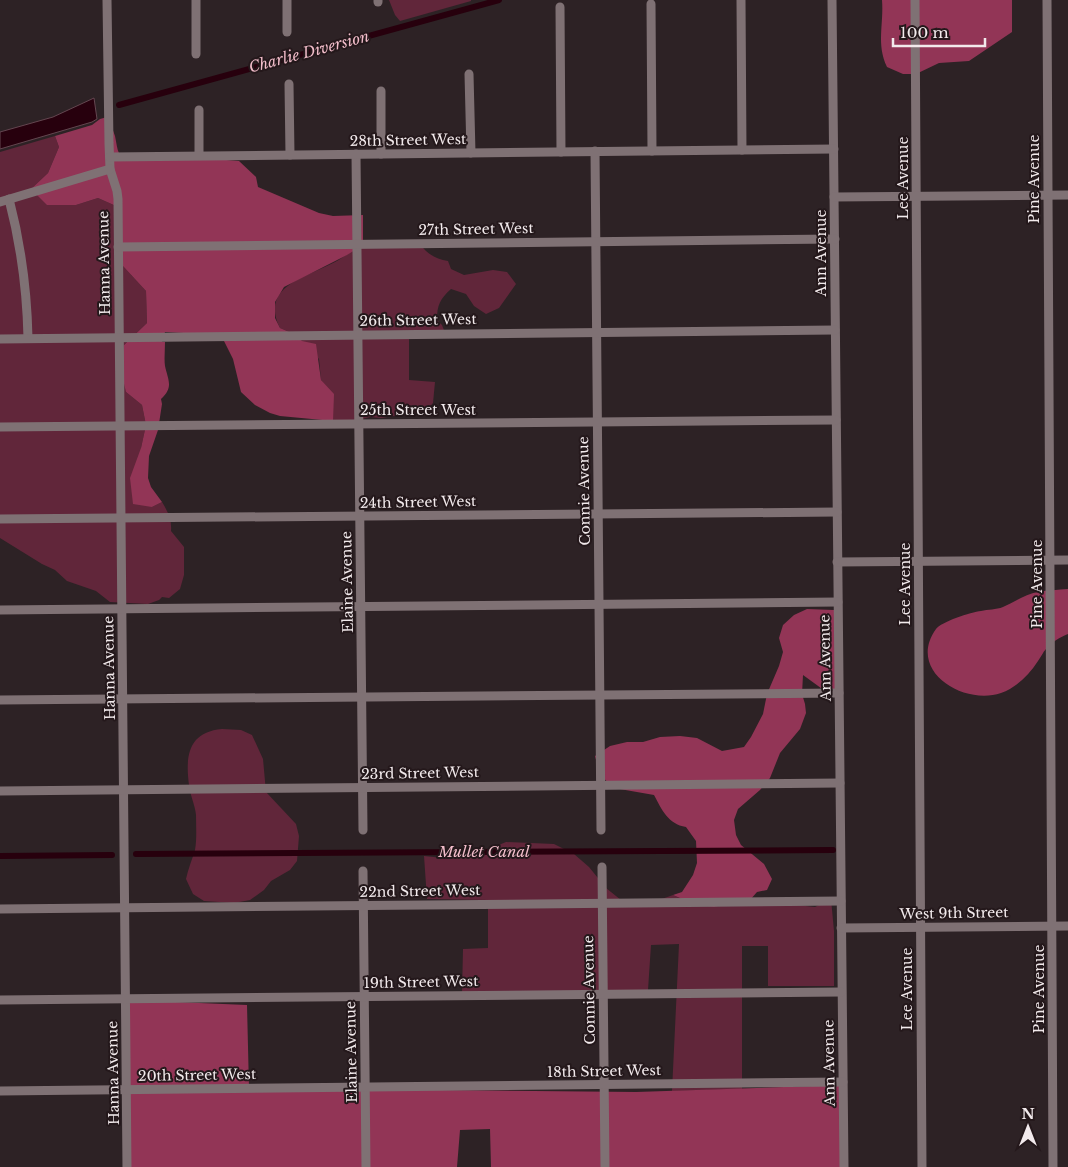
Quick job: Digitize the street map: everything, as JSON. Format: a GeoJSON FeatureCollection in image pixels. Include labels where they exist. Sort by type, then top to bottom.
{"type":"FeatureCollection","features":[{"type":"Feature","properties":{"kind":"street"},"geometry":{"type":"LineString","coordinates":[[28,338],[25,281],[17,233],[4,200],[110,170],[108,0]]}},
{"type":"Feature","properties":{"kind":"street"},"geometry":{"type":"LineString","coordinates":[[196,0],[196,54]]}},
{"type":"Feature","properties":{"kind":"street"},"geometry":{"type":"LineString","coordinates":[[287,0],[287,32]]}},
{"type":"Feature","properties":{"kind":"street"},"geometry":{"type":"LineString","coordinates":[[741,0],[742,150]]}},
{"type":"Feature","properties":{"kind":"street","name":"Ann Avenue"},"geometry":{"type":"LineString","coordinates":[[832,0],[844,1167]]}},
{"type":"Feature","properties":{"kind":"street","name":"Lee Avenue"},"geometry":{"type":"LineString","coordinates":[[915,0],[922,1167]]}},
{"type":"Feature","properties":{"kind":"street","name":"Pine Avenue"},"geometry":{"type":"LineString","coordinates":[[1047,0],[1053,1167]]}},
{"type":"Feature","properties":{"kind":"street"},"geometry":{"type":"LineString","coordinates":[[651,4],[652,151]]}},
{"type":"Feature","properties":{"kind":"street"},"geometry":{"type":"LineString","coordinates":[[560,7],[561,152]]}},
{"type":"Feature","properties":{"kind":"street"},"geometry":{"type":"LineString","coordinates":[[469,74],[471,153]]}},
{"type":"Feature","properties":{"kind":"street"},"geometry":{"type":"LineString","coordinates":[[289,84],[290,155]]}},
{"type":"Feature","properties":{"kind":"street"},"geometry":{"type":"LineString","coordinates":[[381,90],[381,154]]}},
{"type":"Feature","properties":{"kind":"street"},"geometry":{"type":"LineString","coordinates":[[199,110],[199,156]]}},
{"type":"Feature","properties":{"kind":"street","name":"28th Street West"},"geometry":{"type":"LineString","coordinates":[[110,157],[834,149]]}},
{"type":"Feature","properties":{"kind":"street","name":"Connie Avenue"},"geometry":{"type":"LineString","coordinates":[[595,152],[601,830]]}},
{"type":"Feature","properties":{"kind":"street","name":"Elaine Avenue"},"geometry":{"type":"LineString","coordinates":[[356,154],[363,830]]}},
{"type":"Feature","properties":{"kind":"street","name":"Hanna Avenue"},"geometry":{"type":"LineString","coordinates":[[110,170],[117,191],[128,1167]]}},
{"type":"Feature","properties":{"kind":"street"},"geometry":{"type":"LineString","coordinates":[[834,197],[1068,195]]}},
{"type":"Feature","properties":{"kind":"street","name":"27th Street West"},"geometry":{"type":"LineString","coordinates":[[118,247],[835,239]]}},
{"type":"Feature","properties":{"kind":"street","name":"26th Street West"},"geometry":{"type":"LineString","coordinates":[[0,339],[835,330]]}},
{"type":"Feature","properties":{"kind":"street","name":"25th Street West"},"geometry":{"type":"LineString","coordinates":[[0,427],[836,420]]}},
{"type":"Feature","properties":{"kind":"street","name":"24th Street West"},"geometry":{"type":"LineString","coordinates":[[0,519],[837,512]]}},
{"type":"Feature","properties":{"kind":"street"},"geometry":{"type":"LineString","coordinates":[[837,562],[1068,560]]}},
{"type":"Feature","properties":{"kind":"street"},"geometry":{"type":"LineString","coordinates":[[0,610],[838,602]]}},
{"type":"Feature","properties":{"kind":"street"},"geometry":{"type":"LineString","coordinates":[[0,700],[839,693]]}},
{"type":"Feature","properties":{"kind":"street","name":"23rd Street West"},"geometry":{"type":"LineString","coordinates":[[0,791],[840,783]]}},
{"type":"Feature","properties":{"kind":"street","name":"Connie Avenue"},"geometry":{"type":"LineString","coordinates":[[602,867],[604,1167]]}},
{"type":"Feature","properties":{"kind":"street","name":"Elaine Avenue"},"geometry":{"type":"LineString","coordinates":[[363,871],[366,1167]]}},
{"type":"Feature","properties":{"kind":"street","name":"22nd Street West"},"geometry":{"type":"LineString","coordinates":[[0,909],[841,901]]}},
{"type":"Feature","properties":{"kind":"street","name":"West 9th Street"},"geometry":{"type":"LineString","coordinates":[[841,928],[1068,926]]}},
{"type":"Feature","properties":{"kind":"street","name":"19th Street West"},"geometry":{"type":"LineString","coordinates":[[0,1000],[842,992]]}},
{"type":"Feature","properties":{"kind":"street","name":"18th Street West"},"geometry":{"type":"LineString","coordinates":[[365,1087],[843,1082]]}},
{"type":"Feature","properties":{"kind":"street","name":"20th Street West"},"geometry":{"type":"LineString","coordinates":[[0,1091],[365,1087]]}},
{"type":"Feature","properties":{"kind":"shaded area"},"geometry":{"type":"Polygon","coordinates":[[[389,0],[471,1],[400,21],[395,15],[389,0]]]}},
{"type":"Feature","properties":{"kind":"shaded area"},"geometry":{"type":"Polygon","coordinates":[[[882,0],[1012,0],[1012,32],[969,61],[939,63],[916,74],[903,74],[887,67],[884,59],[881,42],[882,0]]]}},
{"type":"Feature","properties":{"kind":"shaded area"},"geometry":{"type":"Polygon","coordinates":[[[94,98],[97,119],[92,122],[0,149],[0,132],[53,117],[94,98]]]}},
{"type":"Feature","properties":{"kind":"shaded area"},"geometry":{"type":"Polygon","coordinates":[[[107,117],[114,133],[119,153],[125,161],[189,157],[239,161],[256,177],[258,187],[319,213],[333,216],[363,215],[363,245],[284,287],[275,302],[275,318],[280,328],[294,334],[302,341],[316,344],[321,380],[334,394],[333,421],[280,416],[255,405],[241,392],[233,359],[221,335],[165,332],[162,342],[165,342],[165,363],[169,387],[161,399],[158,430],[149,456],[148,478],[151,487],[162,502],[152,507],[133,504],[130,478],[141,448],[146,425],[142,405],[126,392],[121,371],[124,345],[147,323],[146,291],[122,265],[116,206],[98,198],[76,205],[47,205],[31,189],[48,173],[59,147],[55,136],[92,125],[100,119],[107,117]]]}},
{"type":"Feature","properties":{"kind":"shaded area"},"geometry":{"type":"Polygon","coordinates":[[[55,136],[59,147],[48,173],[31,189],[76,205],[98,198],[116,206],[122,265],[146,291],[147,323],[124,345],[126,392],[142,405],[146,425],[141,448],[152,507],[162,502],[169,516],[171,531],[184,547],[184,575],[180,589],[169,598],[162,597],[148,604],[110,602],[96,591],[67,581],[55,570],[0,538],[0,152],[55,136]]]}},
{"type":"Feature","properties":{"kind":"shaded area"},"geometry":{"type":"Polygon","coordinates":[[[378,243],[420,244],[432,255],[448,261],[451,269],[464,275],[493,270],[507,272],[516,284],[499,308],[486,314],[474,306],[466,294],[451,289],[442,299],[438,310],[437,320],[442,325],[445,333],[409,334],[409,380],[435,382],[433,403],[426,411],[381,418],[370,417],[354,421],[333,421],[321,380],[319,359],[294,334],[280,328],[275,314],[276,302],[289,285],[335,262],[362,245],[378,243]]]}},
{"type":"Feature","properties":{"kind":"shaded area"},"geometry":{"type":"Polygon","coordinates":[[[1068,589],[1068,634],[1048,646],[1031,671],[1012,687],[1001,693],[986,696],[971,694],[956,690],[943,682],[934,671],[928,659],[929,644],[939,626],[970,613],[1000,608],[1034,593],[1068,589]]]}},
{"type":"Feature","properties":{"kind":"shaded area"},"geometry":{"type":"Polygon","coordinates":[[[807,609],[834,610],[839,695],[825,691],[803,675],[802,694],[806,713],[800,729],[780,753],[770,778],[760,790],[738,809],[734,820],[736,835],[741,845],[764,864],[772,879],[767,890],[757,892],[750,900],[714,907],[696,905],[673,895],[682,892],[693,875],[697,863],[696,841],[686,827],[675,823],[666,816],[654,795],[614,788],[600,775],[595,756],[610,746],[627,742],[643,742],[660,737],[680,736],[697,738],[722,751],[744,747],[763,714],[767,694],[779,666],[783,652],[779,638],[783,625],[794,615],[807,609]]]}},
{"type":"Feature","properties":{"kind":"shaded area"},"geometry":{"type":"Polygon","coordinates":[[[222,729],[241,730],[252,735],[263,759],[266,792],[296,824],[299,836],[297,861],[290,870],[271,881],[264,890],[250,900],[234,903],[204,901],[193,894],[186,879],[195,850],[196,837],[196,815],[188,774],[189,755],[196,740],[202,735],[222,729]]]}},
{"type":"Feature","properties":{"kind":"shaded area"},"geometry":{"type":"Polygon","coordinates":[[[506,842],[554,844],[574,854],[589,867],[606,888],[621,900],[659,900],[673,895],[696,905],[714,907],[750,900],[815,907],[831,899],[834,931],[834,986],[768,986],[768,946],[742,946],[742,1089],[672,1091],[679,944],[651,945],[648,990],[462,993],[463,949],[488,948],[488,900],[427,899],[424,856],[443,858],[477,854],[506,842]]]}},
{"type":"Feature","properties":{"kind":"shaded area"},"geometry":{"type":"Polygon","coordinates":[[[128,1000],[247,1005],[249,1088],[636,1092],[842,1085],[843,1167],[491,1167],[490,1129],[460,1130],[457,1167],[128,1167],[128,1000]]]}},
{"type":"Feature","properties":{"kind":"waterway","name":"Charlie Diversion"},"geometry":{"type":"LineString","coordinates":[[119,105],[499,0]]}},
{"type":"Feature","properties":{"kind":"waterway","name":"Mullet Canal"},"geometry":{"type":"LineString","coordinates":[[136,854],[833,850]]}},
{"type":"Feature","properties":{"kind":"waterway","name":"Mullet Canal"},"geometry":{"type":"LineString","coordinates":[[0,856],[112,855]]}}]}
